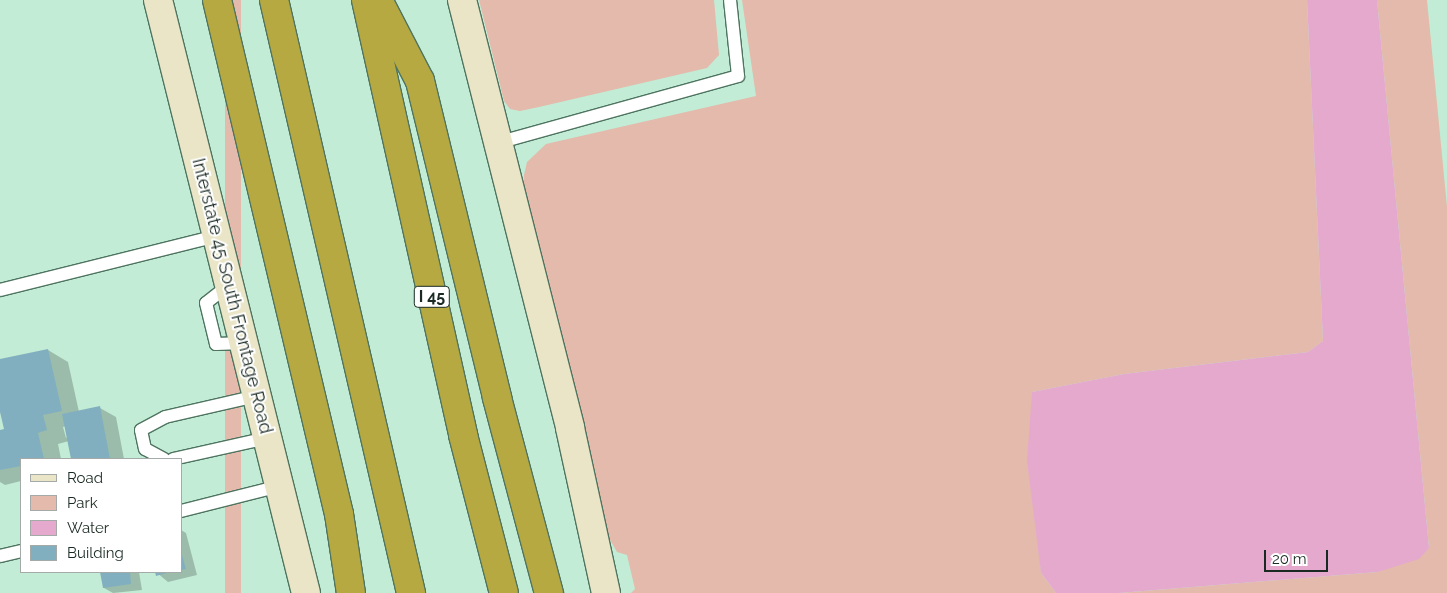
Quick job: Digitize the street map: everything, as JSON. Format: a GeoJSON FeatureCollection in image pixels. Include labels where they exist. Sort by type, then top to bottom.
{"type":"FeatureCollection","features":[{"type":"Feature","properties":{"kind":"highway"},"geometry":{"type":"LineString","coordinates":[[218,0],[339,514],[351,593]]}},
{"type":"Feature","properties":{"kind":"highway"},"geometry":{"type":"LineString","coordinates":[[274,0],[411,593]]}},
{"type":"Feature","properties":{"kind":"highway","name":"I 45"},"geometry":{"type":"LineString","coordinates":[[366,0],[463,435],[504,593]]}},
{"type":"Feature","properties":{"kind":"highway"},"geometry":{"type":"LineString","coordinates":[[378,0],[420,81],[497,398],[549,593]]}},
{"type":"Feature","properties":{"kind":"main road","name":"Interstate 45 South Frontage Road"},"geometry":{"type":"LineString","coordinates":[[158,0],[306,593]]}},
{"type":"Feature","properties":{"kind":"main road"},"geometry":{"type":"LineString","coordinates":[[462,0],[570,428],[606,593]]}},
{"type":"Feature","properties":{"kind":"lane"},"geometry":{"type":"LineString","coordinates":[[497,143],[738,76],[730,0]]}},
{"type":"Feature","properties":{"kind":"lane"},"geometry":{"type":"LineString","coordinates":[[0,290],[217,236]]}},
{"type":"Feature","properties":{"kind":"lane"},"geometry":{"type":"LineString","coordinates":[[162,458],[145,449],[141,430],[165,418],[257,396]]}},
{"type":"Feature","properties":{"kind":"lane"},"geometry":{"type":"LineString","coordinates":[[177,458],[267,438]]}},
{"type":"Feature","properties":{"kind":"lane"},"geometry":{"type":"LineString","coordinates":[[182,511],[280,486]]}},
{"type":"Feature","properties":{"kind":"lane"},"geometry":{"type":"LineString","coordinates":[[0,556],[20,551]]}},
{"type":"Feature","properties":{"kind":"green space"},"geometry":{"type":"Polygon","coordinates":[[[225,0],[241,0],[241,593],[225,593],[225,0]]]}},
{"type":"Feature","properties":{"kind":"green space"},"geometry":{"type":"Polygon","coordinates":[[[479,0],[714,0],[719,55],[707,68],[520,111],[510,109],[504,101],[479,0]]]}},
{"type":"Feature","properties":{"kind":"green space"},"geometry":{"type":"Polygon","coordinates":[[[742,0],[1307,0],[1323,341],[1308,352],[1124,374],[1032,392],[1041,573],[1056,593],[631,593],[635,589],[627,555],[617,552],[609,538],[524,187],[524,175],[527,162],[546,144],[756,96],[742,0]]]}},
{"type":"Feature","properties":{"kind":"green space"},"geometry":{"type":"Polygon","coordinates":[[[1377,0],[1427,0],[1447,207],[1447,593],[1119,593],[1378,572],[1429,548],[1377,0]]]}},
{"type":"Feature","properties":{"kind":"water"},"geometry":{"type":"Polygon","coordinates":[[[1307,0],[1377,0],[1429,548],[1419,559],[1378,572],[1119,593],[1056,593],[1041,573],[1027,461],[1032,392],[1124,374],[1308,352],[1323,341],[1307,0]]]}},
{"type":"Feature","properties":{"kind":"building"},"geometry":{"type":"Polygon","coordinates":[[[48,349],[62,411],[43,415],[47,430],[38,433],[44,458],[20,458],[20,466],[0,470],[0,430],[4,429],[0,412],[0,359],[48,349]]]}},
{"type":"Feature","properties":{"kind":"building"},"geometry":{"type":"Polygon","coordinates":[[[100,406],[110,458],[71,458],[62,414],[100,406]]]}},
{"type":"Feature","properties":{"kind":"building"},"geometry":{"type":"Polygon","coordinates":[[[182,555],[186,569],[182,570],[182,555]]]}},
{"type":"Feature","properties":{"kind":"building"},"geometry":{"type":"Polygon","coordinates":[[[100,573],[130,573],[131,584],[103,588],[100,573]]]}},
{"type":"Feature","properties":{"kind":"building"},"geometry":{"type":"Polygon","coordinates":[[[155,573],[166,573],[156,576],[155,573]]]}}]}
